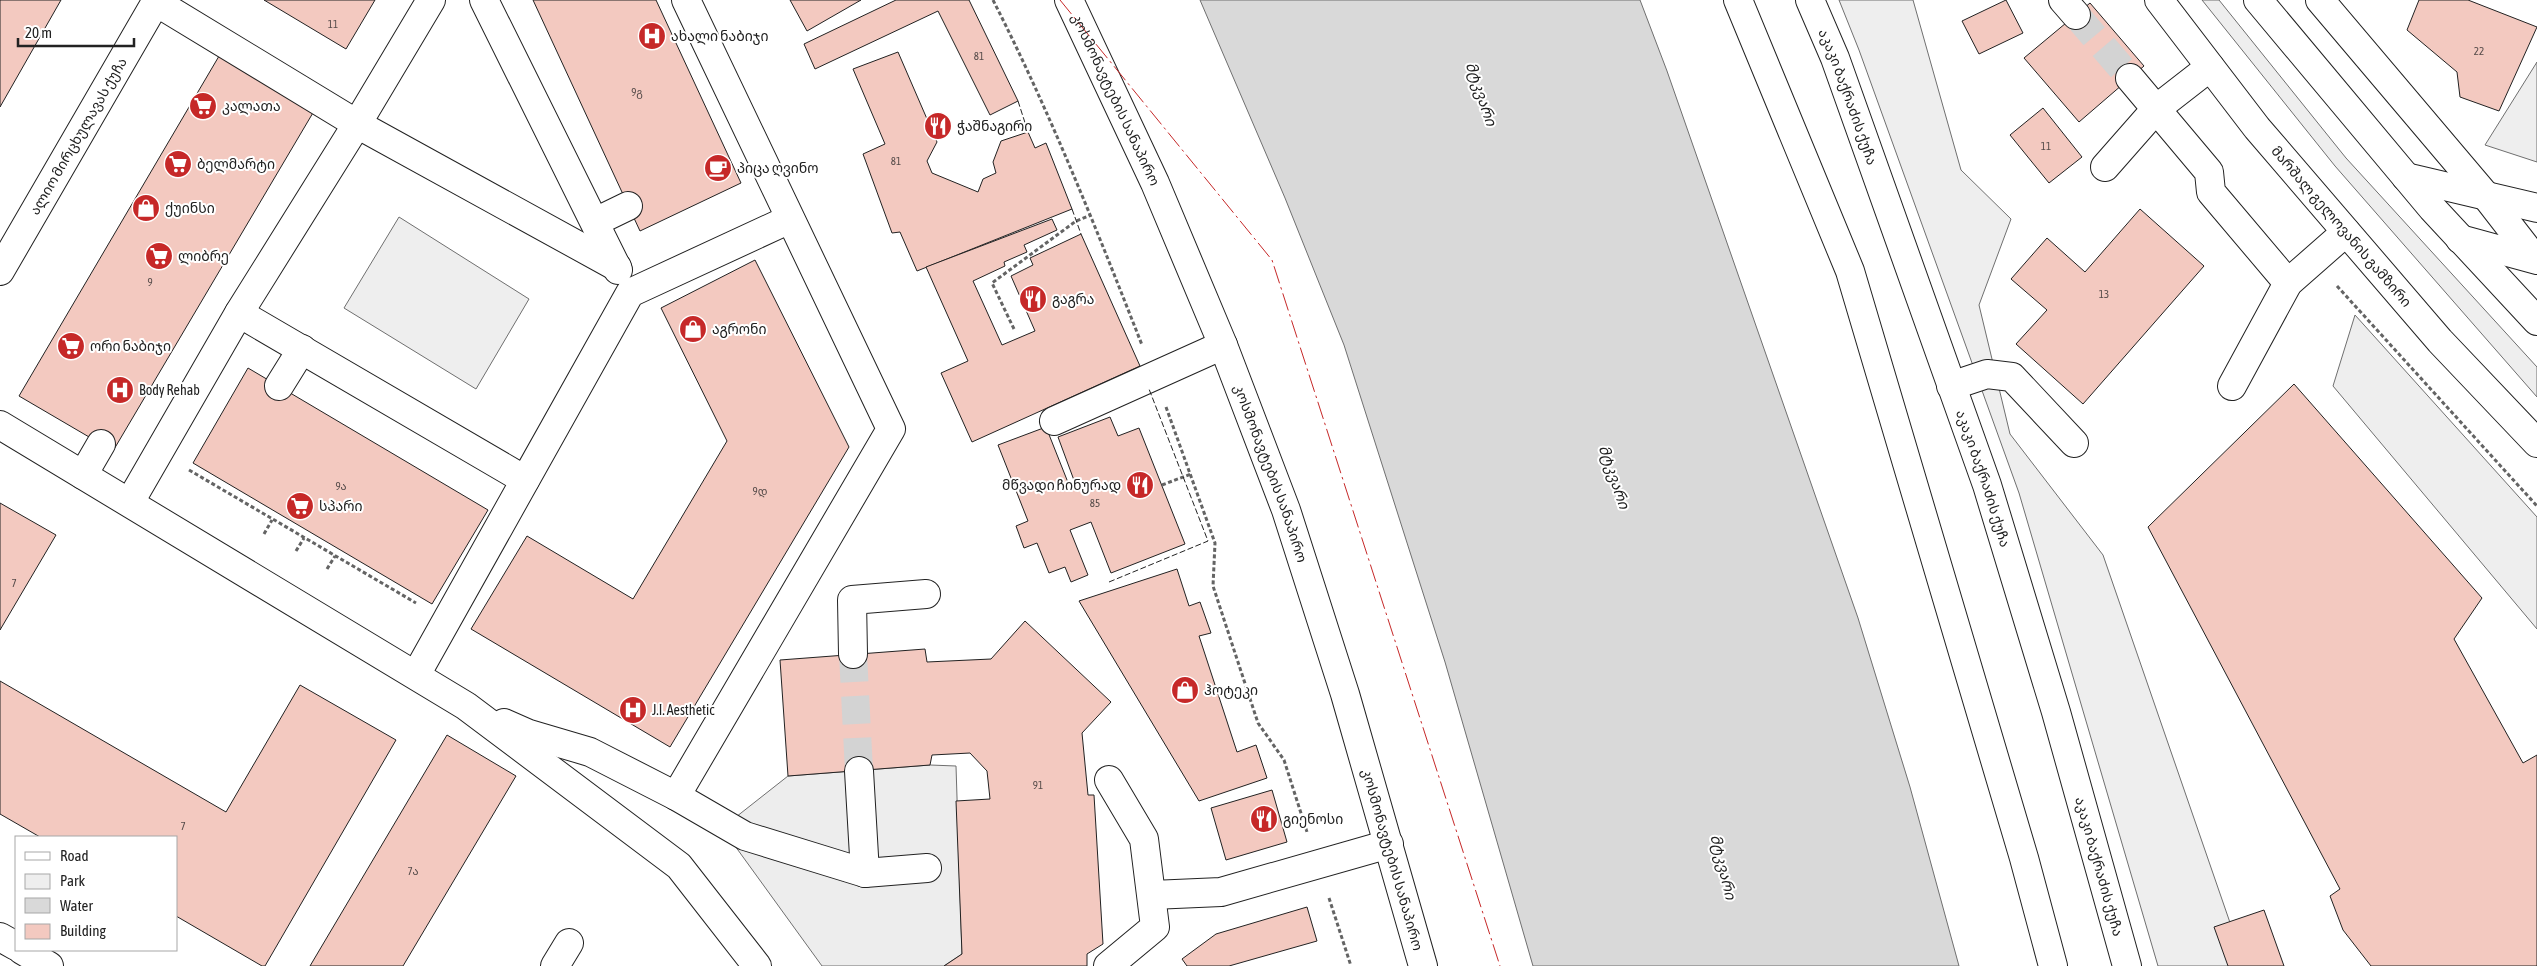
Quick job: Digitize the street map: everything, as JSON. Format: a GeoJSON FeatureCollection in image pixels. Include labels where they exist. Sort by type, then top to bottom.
{"type":"FeatureCollection","features":[{"type":"Feature","properties":{"kind":"main road"},"geometry":{"type":"LineString","coordinates":[[130,502],[239,314],[357,124],[431,0]]}},
{"type":"Feature","properties":{"kind":"main road"},"geometry":{"type":"LineString","coordinates":[[484,0],[630,293]]}},
{"type":"Feature","properties":{"kind":"main road"},"geometry":{"type":"LineString","coordinates":[[676,796],[891,429],[686,0]]}},
{"type":"Feature","properties":{"kind":"main road","name":"კოსმონავტების სანაპირო"},"geometry":{"type":"LineString","coordinates":[[1069,0],[1154,183],[1223,345],[1286,510],[1345,694],[1423,966]]}},
{"type":"Feature","properties":{"kind":"main road"},"geometry":{"type":"LineString","coordinates":[[1738,0],[1850,271],[2024,858],[2053,966]]}},
{"type":"Feature","properties":{"kind":"main road","name":"აკაკი ბაქრაძის ქუჩა"},"geometry":{"type":"LineString","coordinates":[[1810,0],[1835,58],[1986,485],[2050,693],[2127,966]]}},
{"type":"Feature","properties":{"kind":"main road","name":"მარშალ გელოვანის გამზირი"},"geometry":{"type":"LineString","coordinates":[[2159,0],[2257,128],[2440,342],[2537,443]]}},
{"type":"Feature","properties":{"kind":"main road"},"geometry":{"type":"LineString","coordinates":[[2258,0],[2460,239],[2537,321]]}},
{"type":"Feature","properties":{"kind":"main road"},"geometry":{"type":"LineString","coordinates":[[2320,0],[2486,196],[2535,259]]}},
{"type":"Feature","properties":{"kind":"main road"},"geometry":{"type":"LineString","coordinates":[[157,1],[357,124],[617,267]]}},
{"type":"Feature","properties":{"kind":"main road","name":"ალიო მირცხულავას ქუჩა"},"geometry":{"type":"LineString","coordinates":[[0,271],[157,1]]}},
{"type":"Feature","properties":{"kind":"main road"},"geometry":{"type":"LineString","coordinates":[[2105,167],[2156,110],[2210,67]]}},
{"type":"Feature","properties":{"kind":"main road"},"geometry":{"type":"LineString","coordinates":[[2130,78],[2209,172],[2211,192],[2288,282]]}},
{"type":"Feature","properties":{"kind":"main road"},"geometry":{"type":"LineString","coordinates":[[2406,176],[2537,208]]}},
{"type":"Feature","properties":{"kind":"main road"},"geometry":{"type":"LineString","coordinates":[[595,222],[628,206]]}},
{"type":"Feature","properties":{"kind":"main road"},"geometry":{"type":"LineString","coordinates":[[416,675],[630,293],[790,220]]}},
{"type":"Feature","properties":{"kind":"main road"},"geometry":{"type":"LineString","coordinates":[[2232,386],[2288,282],[2346,232]]}},
{"type":"Feature","properties":{"kind":"main road"},"geometry":{"type":"LineString","coordinates":[[2460,239],[2535,259]]}},
{"type":"Feature","properties":{"kind":"main road"},"geometry":{"type":"LineString","coordinates":[[239,314],[525,480]]}},
{"type":"Feature","properties":{"kind":"main road"},"geometry":{"type":"LineString","coordinates":[[1054,421],[1223,345]]}},
{"type":"Feature","properties":{"kind":"main road"},"geometry":{"type":"LineString","coordinates":[[279,386],[302,349]]}},
{"type":"Feature","properties":{"kind":"main road"},"geometry":{"type":"LineString","coordinates":[[1951,386],[1988,374],[2012,377],[2074,443]]}},
{"type":"Feature","properties":{"kind":"main road"},"geometry":{"type":"LineString","coordinates":[[0,425],[466,706],[679,866],[757,966]]}},
{"type":"Feature","properties":{"kind":"main road"},"geometry":{"type":"LineString","coordinates":[[82,475],[101,444]]}},
{"type":"Feature","properties":{"kind":"main road"},"geometry":{"type":"LineString","coordinates":[[853,654],[852,600],[926,594]]}},
{"type":"Feature","properties":{"kind":"main road"},"geometry":{"type":"LineString","coordinates":[[466,706],[530,734],[590,752],[676,796],[745,836],[865,874],[927,868]]}},
{"type":"Feature","properties":{"kind":"main road"},"geometry":{"type":"LineString","coordinates":[[859,771],[865,874]]}},
{"type":"Feature","properties":{"kind":"main road"},"geometry":{"type":"LineString","coordinates":[[1108,966],[1155,927],[1144,839],[1109,780]]}},
{"type":"Feature","properties":{"kind":"main road"},"geometry":{"type":"LineString","coordinates":[[1152,895],[1221,892],[1389,844]]}},
{"type":"Feature","properties":{"kind":"main road"},"geometry":{"type":"LineString","coordinates":[[0,937],[15,945]]}},
{"type":"Feature","properties":{"kind":"main road"},"geometry":{"type":"LineString","coordinates":[[554,966],[569,943]]}},
{"type":"Feature","properties":{"kind":"main road"},"geometry":{"type":"LineString","coordinates":[[24,951],[49,966]]}},
{"type":"Feature","properties":{"kind":"path"},"geometry":{"type":"LineString","coordinates":[[993,0],[1029,72],[1091,215],[1191,474],[1215,543],[1213,586],[1258,723],[1284,760],[1351,966]]}},
{"type":"Feature","properties":{"kind":"path"},"geometry":{"type":"LineString","coordinates":[[1014,329],[992,283],[1076,221],[1091,215]]}},
{"type":"Feature","properties":{"kind":"path"},"geometry":{"type":"LineString","coordinates":[[2314,260],[2537,506]]}},
{"type":"Feature","properties":{"kind":"path"},"geometry":{"type":"LineString","coordinates":[[182,466],[420,605]]}},
{"type":"Feature","properties":{"kind":"path"},"geometry":{"type":"LineString","coordinates":[[1162,486],[1191,474]]}},
{"type":"Feature","properties":{"kind":"path"},"geometry":{"type":"LineString","coordinates":[[264,534],[272,520]]}},
{"type":"Feature","properties":{"kind":"path"},"geometry":{"type":"LineString","coordinates":[[296,551],[304,538]]}},
{"type":"Feature","properties":{"kind":"path"},"geometry":{"type":"LineString","coordinates":[[327,569],[335,556]]}},
{"type":"Feature","properties":{"kind":"green space"},"geometry":{"type":"Polygon","coordinates":[[[1839,0],[1913,0],[1961,170],[2011,219],[1979,305],[2010,434],[2103,555],[2245,966],[2158,966],[2019,493],[1859,50],[1839,0]]]}},
{"type":"Feature","properties":{"kind":"green space"},"geometry":{"type":"Polygon","coordinates":[[[2202,0],[2219,0],[2346,158],[2537,367],[2537,397],[2335,166],[2202,0]]]}},
{"type":"Feature","properties":{"kind":"green space"},"geometry":{"type":"Polygon","coordinates":[[[2537,62],[2537,162],[2485,145],[2537,62]]]}},
{"type":"Feature","properties":{"kind":"green space"},"geometry":{"type":"Polygon","coordinates":[[[399,217],[529,299],[476,389],[344,308],[399,217]]]}},
{"type":"Feature","properties":{"kind":"green space"},"geometry":{"type":"Polygon","coordinates":[[[2355,315],[2537,517],[2537,629],[2333,386],[2355,315]]]}},
{"type":"Feature","properties":{"kind":"shaded area"},"geometry":{"type":"Polygon","coordinates":[[[930,765],[956,766],[962,954],[944,966],[822,966],[722,828],[788,776],[930,765]]]}},
{"type":"Feature","properties":{"kind":"water","name":"მტკვარი"},"geometry":{"type":"Polygon","coordinates":[[[1200,0],[1640,0],[1667,71],[1858,618],[1910,787],[1959,966],[1533,966],[1445,662],[1344,345],[1285,198],[1200,0]]]}},
{"type":"Feature","properties":{"kind":"building"},"geometry":{"type":"Polygon","coordinates":[[[0,0],[61,0],[0,107],[0,0]]]}},
{"type":"Feature","properties":{"kind":"building"},"geometry":{"type":"Polygon","coordinates":[[[264,0],[375,0],[346,49],[264,0]]]}},
{"type":"Feature","properties":{"kind":"building"},"geometry":{"type":"Polygon","coordinates":[[[533,0],[656,0],[741,183],[640,231],[533,0]]]}},
{"type":"Feature","properties":{"kind":"building"},"geometry":{"type":"Polygon","coordinates":[[[790,0],[861,0],[807,31],[790,0]]]}},
{"type":"Feature","properties":{"kind":"building"},"geometry":{"type":"Polygon","coordinates":[[[896,0],[969,0],[1018,101],[990,115],[938,11],[815,69],[804,44],[896,0]]]}},
{"type":"Feature","properties":{"kind":"building"},"geometry":{"type":"Polygon","coordinates":[[[2006,0],[2023,33],[1979,54],[1962,21],[2006,0]]]}},
{"type":"Feature","properties":{"kind":"building"},"geometry":{"type":"Polygon","coordinates":[[[2419,0],[2468,0],[2537,27],[2499,111],[2460,97],[2457,72],[2407,30],[2419,0]]]}},
{"type":"Feature","properties":{"kind":"building"},"geometry":{"type":"Polygon","coordinates":[[[2090,3],[2144,66],[2079,122],[2024,58],[2090,3]]]}},
{"type":"Feature","properties":{"kind":"building"},"geometry":{"type":"Polygon","coordinates":[[[222,51],[317,106],[113,451],[19,396],[222,51]]]}},
{"type":"Feature","properties":{"kind":"building"},"geometry":{"type":"Polygon","coordinates":[[[898,52],[937,142],[927,161],[932,173],[978,192],[983,179],[996,173],[993,162],[1001,141],[1028,132],[1035,148],[1046,143],[1072,209],[917,271],[900,232],[892,233],[863,154],[885,144],[853,69],[898,52]]]}},
{"type":"Feature","properties":{"kind":"building"},"geometry":{"type":"Polygon","coordinates":[[[2043,108],[2082,157],[2049,183],[2010,135],[2043,108]]]}},
{"type":"Feature","properties":{"kind":"building"},"geometry":{"type":"Polygon","coordinates":[[[2140,209],[2204,266],[2083,404],[2016,344],[2047,310],[2011,279],[2047,238],[2085,272],[2140,209]]]}},
{"type":"Feature","properties":{"kind":"building"},"geometry":{"type":"Polygon","coordinates":[[[1052,219],[1057,230],[1024,245],[1027,252],[1004,262],[1005,266],[973,281],[1002,345],[1035,331],[1011,276],[1033,265],[1030,258],[1081,234],[1140,366],[972,442],[941,373],[968,361],[926,267],[1052,219]]]}},
{"type":"Feature","properties":{"kind":"building"},"geometry":{"type":"Polygon","coordinates":[[[755,260],[849,447],[670,747],[471,629],[527,536],[633,599],[727,441],[661,308],[755,260]]]}},
{"type":"Feature","properties":{"kind":"building"},"geometry":{"type":"Polygon","coordinates":[[[248,368],[488,510],[432,604],[193,463],[248,368]]]}},
{"type":"Feature","properties":{"kind":"building"},"geometry":{"type":"Polygon","coordinates":[[[2294,384],[2482,598],[2454,639],[2523,763],[2537,755],[2537,966],[2371,966],[2343,930],[2330,896],[2340,889],[2148,527],[2294,384]]]}},
{"type":"Feature","properties":{"kind":"building"},"geometry":{"type":"Polygon","coordinates":[[[1110,417],[1118,436],[1139,428],[1185,544],[1111,573],[1091,522],[1070,530],[1088,575],[1071,582],[1065,567],[1049,573],[1037,543],[1024,548],[1016,526],[1028,521],[998,445],[1046,427],[1069,485],[1075,483],[1058,437],[1110,417]]]}},
{"type":"Feature","properties":{"kind":"building"},"geometry":{"type":"Polygon","coordinates":[[[0,503],[56,535],[0,630],[0,503]]]}},
{"type":"Feature","properties":{"kind":"building"},"geometry":{"type":"Polygon","coordinates":[[[1177,569],[1189,606],[1200,602],[1211,633],[1199,636],[1237,752],[1256,745],[1267,778],[1199,801],[1079,601],[1177,569]]]}},
{"type":"Feature","properties":{"kind":"building"},"geometry":{"type":"Polygon","coordinates":[[[1025,621],[1111,702],[1082,733],[1088,795],[1094,795],[1103,944],[1087,954],[1087,966],[944,966],[962,954],[956,801],[990,799],[987,771],[970,753],[932,755],[930,765],[788,776],[780,660],[925,649],[927,662],[991,659],[1025,621]]]}},
{"type":"Feature","properties":{"kind":"building"},"geometry":{"type":"Polygon","coordinates":[[[0,681],[226,812],[300,685],[396,740],[265,966],[178,917],[178,836],[38,836],[0,814],[0,681]]]}},
{"type":"Feature","properties":{"kind":"building"},"geometry":{"type":"Polygon","coordinates":[[[447,735],[516,776],[403,966],[310,966],[447,735]]]}},
{"type":"Feature","properties":{"kind":"building"},"geometry":{"type":"Polygon","coordinates":[[[1272,790],[1287,842],[1226,860],[1211,808],[1272,790]]]}},
{"type":"Feature","properties":{"kind":"building"},"geometry":{"type":"Polygon","coordinates":[[[1307,907],[1317,941],[1229,966],[1187,966],[1182,959],[1216,934],[1307,907]]]}},
{"type":"Feature","properties":{"kind":"building"},"geometry":{"type":"Polygon","coordinates":[[[2264,910],[2284,966],[2228,966],[2214,927],[2264,910]]]}},
{"type":"Feature","properties":{"kind":"tunnel"},"geometry":{"type":"LineString","coordinates":[[2076,15],[2130,78]]}},
{"type":"Feature","properties":{"kind":"tunnel"},"geometry":{"type":"LineString","coordinates":[[853,654],[859,771]]}},
{"type":"Feature","properties":{"kind":"fence"},"geometry":{"type":"LineString","coordinates":[[1018,101],[1028,132]]}},
{"type":"Feature","properties":{"kind":"fence"},"geometry":{"type":"LineString","coordinates":[[1072,209],[1081,234]]}},
{"type":"Feature","properties":{"kind":"fence"},"geometry":{"type":"LineString","coordinates":[[1109,582],[1208,541],[1149,389]]}},
{"type":"Feature","properties":{"kind":"power"},"geometry":{"type":"LineString","coordinates":[[1060,0],[1272,260],[1500,966]]}},
{"type":"Feature","properties":{"kind":"place","name":"ახალი ნაბიჯი"},"geometry":{"type":"Point","coordinates":[652,36]}},
{"type":"Feature","properties":{"kind":"place","name":"კალათა"},"geometry":{"type":"Point","coordinates":[203,106]}},
{"type":"Feature","properties":{"kind":"place","name":"ჭაშნაგირი"},"geometry":{"type":"Point","coordinates":[938,126]}},
{"type":"Feature","properties":{"kind":"place","name":"ბელმარტი"},"geometry":{"type":"Point","coordinates":[178,164]}},
{"type":"Feature","properties":{"kind":"place","name":"პიცა ღვინო"},"geometry":{"type":"Point","coordinates":[718,168]}},
{"type":"Feature","properties":{"kind":"place","name":"ქუინსი"},"geometry":{"type":"Point","coordinates":[146,208]}},
{"type":"Feature","properties":{"kind":"place","name":"ლიბრე"},"geometry":{"type":"Point","coordinates":[159,256]}},
{"type":"Feature","properties":{"kind":"place","name":"გაგრა"},"geometry":{"type":"Point","coordinates":[1033,299]}},
{"type":"Feature","properties":{"kind":"place","name":"აგრონი"},"geometry":{"type":"Point","coordinates":[693,329]}},
{"type":"Feature","properties":{"kind":"place","name":"ორი ნაბიჯი"},"geometry":{"type":"Point","coordinates":[71,346]}},
{"type":"Feature","properties":{"kind":"place","name":"Body Rehab"},"geometry":{"type":"Point","coordinates":[120,390]}},
{"type":"Feature","properties":{"kind":"place","name":"მწვადი ჩინურად"},"geometry":{"type":"Point","coordinates":[1140,485]}},
{"type":"Feature","properties":{"kind":"place","name":"სპარი"},"geometry":{"type":"Point","coordinates":[300,506]}},
{"type":"Feature","properties":{"kind":"place","name":"ჰოტეკი"},"geometry":{"type":"Point","coordinates":[1185,690]}},
{"type":"Feature","properties":{"kind":"place","name":"J.I. Aesthetic"},"geometry":{"type":"Point","coordinates":[633,710]}},
{"type":"Feature","properties":{"kind":"place","name":"გიენოსი"},"geometry":{"type":"Point","coordinates":[1264,819]}}]}
